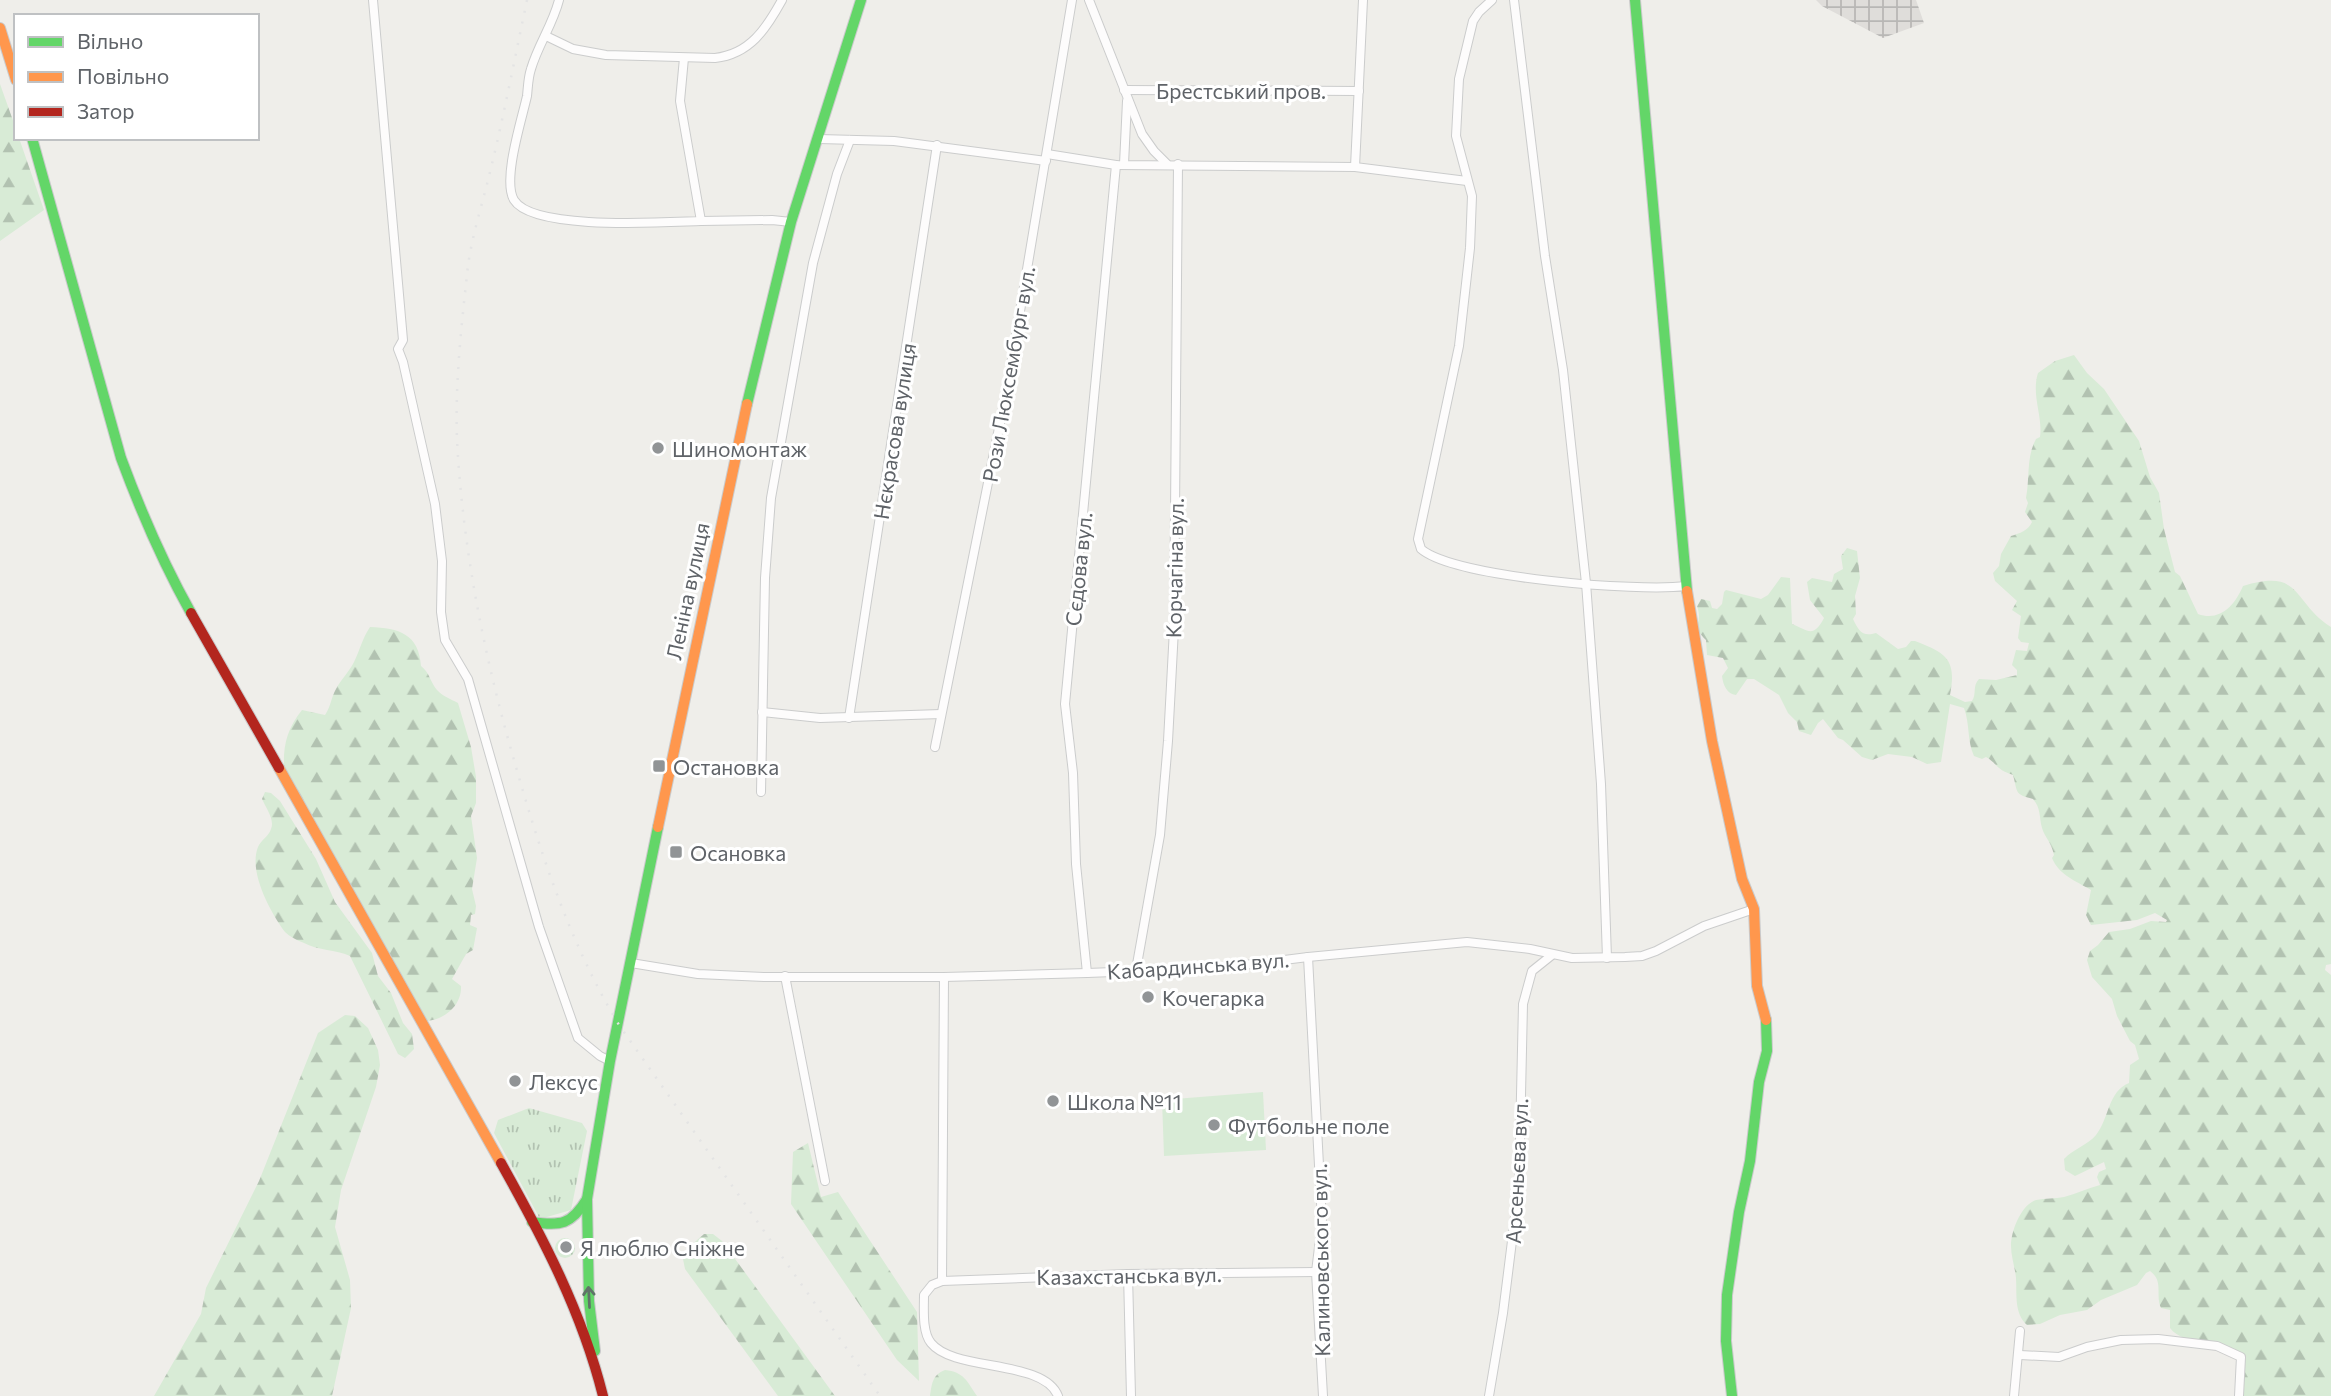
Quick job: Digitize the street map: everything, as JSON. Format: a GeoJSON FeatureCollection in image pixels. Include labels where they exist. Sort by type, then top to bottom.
{"type":"FeatureCollection","features":[{"type":"Feature","properties":{"kind":"main road","name":"Леніна вулиця"},"geometry":{"type":"LineString","coordinates":[[597,1365],[589,1301],[587,1199],[610,1060],[697,633],[763,331],[791,222],[861,0]]}},
{"type":"Feature","properties":{"kind":"main road"},"geometry":{"type":"LineString","coordinates":[[1635,0],[1686,586],[1712,741],[1742,879],[1754,909],[1758,986],[1767,1024],[1766,1051],[1759,1082],[1750,1161],[1739,1212],[1727,1296],[1726,1341],[1732,1396]]}},
{"type":"Feature","properties":{"kind":"main road"},"geometry":{"type":"LineString","coordinates":[[0,28],[14,74]]}},
{"type":"Feature","properties":{"kind":"main road"},"geometry":{"type":"LineString","coordinates":[[33,140],[121,458],[165,566],[532,1222],[568,1292],[597,1365],[603,1396]]}},
{"type":"Feature","properties":{"kind":"main road"},"geometry":{"type":"LineString","coordinates":[[532,1222],[555,1225],[569,1223],[587,1199]]}},
{"type":"Feature","properties":{"kind":"street"},"geometry":{"type":"LineString","coordinates":[[373,0],[403,340],[398,349],[435,504],[442,561],[441,611],[444,640],[468,678],[539,927],[578,1038],[600,1056],[610,1060]]}},
{"type":"Feature","properties":{"kind":"street"},"geometry":{"type":"LineString","coordinates":[[559,0],[531,69],[515,146],[510,187],[514,200],[520,206],[550,219],[583,223],[791,222]]}},
{"type":"Feature","properties":{"kind":"street"},"geometry":{"type":"LineString","coordinates":[[546,36],[573,49],[591,53],[626,57],[728,57],[758,38],[782,0]]}},
{"type":"Feature","properties":{"kind":"street","name":"Рози Люксембург вул."},"geometry":{"type":"LineString","coordinates":[[935,747],[1008,383],[1072,0]]}},
{"type":"Feature","properties":{"kind":"street"},"geometry":{"type":"LineString","coordinates":[[1090,0],[1147,143],[1167,164]]}},
{"type":"Feature","properties":{"kind":"street"},"geometry":{"type":"LineString","coordinates":[[1355,167],[1363,0]]}},
{"type":"Feature","properties":{"kind":"street"},"geometry":{"type":"LineString","coordinates":[[1492,0],[1473,21],[1459,79],[1455,114],[1456,136],[1472,195],[1470,248],[1459,346],[1418,539],[1421,550],[1438,559],[1491,573],[1627,588],[1686,586]]}},
{"type":"Feature","properties":{"kind":"street"},"geometry":{"type":"LineString","coordinates":[[1514,0],[1545,256],[1563,370],[1586,583],[1601,784],[1607,958]]}},
{"type":"Feature","properties":{"kind":"street"},"geometry":{"type":"LineString","coordinates":[[684,58],[680,101],[701,221]]}},
{"type":"Feature","properties":{"kind":"street","name":"Брестський пров."},"geometry":{"type":"LineString","coordinates":[[1126,94],[1359,91]]}},
{"type":"Feature","properties":{"kind":"street","name":"Сєдова вул."},"geometry":{"type":"LineString","coordinates":[[1087,973],[1076,864],[1073,773],[1065,704],[1126,94]]}},
{"type":"Feature","properties":{"kind":"street"},"geometry":{"type":"LineString","coordinates":[[819,139],[894,141],[1120,164],[1355,167],[1468,181]]}},
{"type":"Feature","properties":{"kind":"street"},"geometry":{"type":"LineString","coordinates":[[761,792],[766,539],[771,498],[813,263],[837,174],[850,140]]}},
{"type":"Feature","properties":{"kind":"street","name":"Нєкрасова вулиця"},"geometry":{"type":"LineString","coordinates":[[849,718],[937,145]]}},
{"type":"Feature","properties":{"kind":"street","name":"Корчагіна вул."},"geometry":{"type":"LineString","coordinates":[[1136,970],[1160,835],[1168,741],[1174,616],[1178,164]]}},
{"type":"Feature","properties":{"kind":"street"},"geometry":{"type":"LineString","coordinates":[[762,712],[820,718],[941,714]]}},
{"type":"Feature","properties":{"kind":"street","name":"Кабардинська вул."},"geometry":{"type":"LineString","coordinates":[[631,962],[698,974],[944,977],[1220,968],[1467,942],[1530,949],[1552,956],[1607,958],[1642,956],[1704,926],[1754,909]]}},
{"type":"Feature","properties":{"kind":"street","name":"Арсеньєва вул."},"geometry":{"type":"LineString","coordinates":[[1489,1396],[1503,1313],[1519,1185],[1523,1004],[1532,971],[1552,956]]}},
{"type":"Feature","properties":{"kind":"street","name":"Калиновського вул."},"geometry":{"type":"LineString","coordinates":[[1308,957],[1322,1222],[1316,1272],[1323,1396]]}},
{"type":"Feature","properties":{"kind":"street"},"geometry":{"type":"LineString","coordinates":[[785,976],[825,1181]]}},
{"type":"Feature","properties":{"kind":"street"},"geometry":{"type":"LineString","coordinates":[[944,977],[942,1281],[932,1285],[924,1295],[927,1337],[932,1345],[955,1357],[1016,1370],[1049,1383],[1058,1396]]}},
{"type":"Feature","properties":{"kind":"street","name":"Казахстанська вул."},"geometry":{"type":"LineString","coordinates":[[942,1281],[1128,1274],[1316,1272]]}},
{"type":"Feature","properties":{"kind":"street"},"geometry":{"type":"LineString","coordinates":[[1128,1274],[1131,1396]]}},
{"type":"Feature","properties":{"kind":"street"},"geometry":{"type":"LineString","coordinates":[[2014,1396],[2020,1355],[2020,1331]]}},
{"type":"Feature","properties":{"kind":"street"},"geometry":{"type":"LineString","coordinates":[[2020,1355],[2059,1357],[2087,1347],[2121,1340],[2184,1340],[2217,1346],[2241,1357],[2239,1396]]}},
{"type":"Feature","properties":{"kind":"shaded area"},"geometry":{"type":"Polygon","coordinates":[[[1816,0],[1916,0],[1924,23],[1883,38],[1822,6],[1816,0]]]}},
{"type":"Feature","properties":{"kind":"green space"},"geometry":{"type":"Polygon","coordinates":[[[0,84],[14,123],[14,140],[20,140],[44,210],[0,241],[0,84]]]}},
{"type":"Feature","properties":{"kind":"green space"},"geometry":{"type":"Polygon","coordinates":[[[2074,355],[2087,373],[2104,389],[2139,441],[2150,477],[2159,493],[2164,529],[2175,572],[2180,576],[2198,614],[2220,614],[2236,600],[2243,586],[2276,581],[2295,590],[2318,617],[2331,627],[2331,964],[2326,965],[2325,970],[2331,975],[2331,1396],[2243,1396],[2243,1390],[2238,1387],[2241,1354],[2224,1345],[2185,1338],[2170,1328],[2170,1310],[2161,1308],[2157,1279],[2150,1271],[2137,1285],[2101,1300],[2087,1310],[2060,1315],[2040,1324],[2027,1325],[2020,1315],[2017,1303],[2011,1250],[2011,1240],[2018,1219],[2026,1207],[2036,1200],[2064,1197],[2100,1185],[2097,1177],[2099,1172],[2106,1169],[2104,1162],[2075,1176],[2065,1170],[2064,1159],[2096,1135],[2117,1092],[2129,1083],[2130,1065],[2139,1059],[2135,1045],[2130,1041],[2117,1016],[2112,999],[2092,977],[2087,960],[2090,951],[2109,932],[2130,929],[2151,921],[2167,920],[2155,913],[2137,920],[2091,925],[2086,915],[2091,890],[2069,877],[2055,864],[2052,858],[2053,850],[2042,828],[2037,806],[2033,799],[2018,792],[2013,775],[2003,771],[1986,757],[1982,759],[1974,756],[1964,708],[1950,704],[1941,762],[1927,764],[1912,757],[1888,754],[1872,760],[1862,757],[1838,738],[1823,719],[1811,735],[1799,731],[1797,722],[1788,713],[1779,695],[1754,679],[1747,679],[1736,695],[1730,693],[1724,686],[1722,676],[1728,668],[1723,658],[1707,655],[1706,640],[1698,630],[1697,606],[1701,599],[1710,601],[1712,608],[1717,609],[1722,604],[1726,590],[1761,599],[1768,595],[1781,577],[1790,578],[1792,624],[1810,631],[1817,629],[1824,618],[1810,600],[1807,582],[1812,578],[1832,582],[1834,574],[1843,569],[1841,556],[1847,548],[1857,551],[1860,578],[1855,596],[1856,614],[1853,619],[1862,632],[1876,633],[1898,649],[1915,641],[1935,649],[1950,665],[1950,695],[1965,702],[1972,701],[1979,679],[1996,680],[2017,675],[2017,670],[2012,665],[2016,650],[2027,651],[2029,643],[2021,642],[2018,638],[2021,616],[2012,610],[2017,601],[1995,581],[1993,573],[1999,566],[2001,554],[2011,536],[2026,530],[2032,522],[2025,512],[2031,453],[2036,439],[2040,437],[2036,389],[2038,373],[2055,361],[2074,355]]]}},
{"type":"Feature","properties":{"kind":"green space"},"geometry":{"type":"Polygon","coordinates":[[[370,627],[398,631],[412,640],[421,666],[435,687],[441,694],[458,703],[471,747],[476,777],[476,803],[471,816],[477,858],[472,889],[476,906],[470,925],[477,928],[473,950],[466,954],[452,979],[461,986],[458,1000],[451,1011],[433,1020],[426,1021],[284,769],[285,745],[293,724],[302,710],[325,715],[370,627]]]}},
{"type":"Feature","properties":{"kind":"green space"},"geometry":{"type":"Polygon","coordinates":[[[265,792],[271,793],[280,801],[316,859],[335,902],[372,953],[378,976],[391,993],[403,1023],[412,1034],[414,1049],[405,1058],[398,1054],[350,956],[310,946],[291,937],[273,914],[262,892],[256,868],[258,847],[269,834],[272,825],[262,799],[265,792]]]}},
{"type":"Feature","properties":{"kind":"green space"},"geometry":{"type":"Polygon","coordinates":[[[345,1015],[355,1016],[368,1028],[378,1050],[380,1065],[376,1087],[341,1190],[335,1227],[350,1280],[351,1308],[332,1396],[154,1396],[201,1314],[206,1288],[259,1181],[318,1033],[345,1015]]]}},
{"type":"Feature","properties":{"kind":"green space","name":"Футбольне поле"},"geometry":{"type":"Polygon","coordinates":[[[1263,1092],[1266,1150],[1164,1156],[1162,1100],[1263,1092]]]}},
{"type":"Feature","properties":{"kind":"green space"},"geometry":{"type":"Polygon","coordinates":[[[529,1108],[582,1123],[587,1131],[571,1210],[540,1219],[494,1133],[498,1120],[529,1108]]]}},
{"type":"Feature","properties":{"kind":"green space"},"geometry":{"type":"Polygon","coordinates":[[[808,1143],[821,1197],[838,1192],[917,1312],[919,1381],[897,1360],[791,1204],[793,1152],[808,1143]]]}},
{"type":"Feature","properties":{"kind":"green space"},"geometry":{"type":"Polygon","coordinates":[[[704,1234],[713,1234],[722,1241],[835,1396],[778,1396],[685,1269],[683,1259],[688,1248],[704,1234]]]}},
{"type":"Feature","properties":{"kind":"green space"},"geometry":{"type":"Polygon","coordinates":[[[561,1238],[569,1238],[575,1248],[569,1258],[561,1258],[555,1252],[555,1244],[561,1238]]]}},
{"type":"Feature","properties":{"kind":"green space"},"geometry":{"type":"Polygon","coordinates":[[[945,1370],[961,1375],[977,1396],[930,1396],[935,1377],[945,1370]]]}},
{"type":"Feature","properties":{"kind":"railway"},"geometry":{"type":"LineString","coordinates":[[527,0],[471,249],[458,378],[457,440],[465,525],[478,609],[496,692],[518,774],[560,903],[602,995],[619,1025],[880,1396]]}},
{"type":"Feature","properties":{"kind":"traffic: fast"},"geometry":{"type":"LineString","coordinates":[[747,404],[791,222],[861,0]]}},
{"type":"Feature","properties":{"kind":"traffic: fast"},"geometry":{"type":"LineString","coordinates":[[1635,0],[1687,591]]}},
{"type":"Feature","properties":{"kind":"traffic: fast"},"geometry":{"type":"LineString","coordinates":[[33,140],[121,458],[153,537],[191,613]]}},
{"type":"Feature","properties":{"kind":"traffic: fast"},"geometry":{"type":"LineString","coordinates":[[595,1351],[589,1301],[587,1199],[610,1061],[658,827]]}},
{"type":"Feature","properties":{"kind":"traffic: fast"},"geometry":{"type":"LineString","coordinates":[[1732,1396],[1726,1341],[1727,1295],[1739,1212],[1750,1161],[1759,1082],[1767,1051],[1766,1020]]}},
{"type":"Feature","properties":{"kind":"traffic: fast"},"geometry":{"type":"LineString","coordinates":[[532,1222],[564,1222],[576,1214],[587,1199]]}},
{"type":"Feature","properties":{"kind":"traffic: slow"},"geometry":{"type":"LineString","coordinates":[[0,28],[14,74]]}},
{"type":"Feature","properties":{"kind":"traffic: slow"},"geometry":{"type":"LineString","coordinates":[[658,827],[747,404]]}},
{"type":"Feature","properties":{"kind":"traffic: slow"},"geometry":{"type":"LineString","coordinates":[[1687,591],[1712,741],[1742,879],[1754,909],[1757,986],[1766,1020]]}},
{"type":"Feature","properties":{"kind":"traffic: slow"},"geometry":{"type":"LineString","coordinates":[[279,768],[501,1163]]}},
{"type":"Feature","properties":{"kind":"traffic: jam"},"geometry":{"type":"LineString","coordinates":[[191,613],[279,768]]}},
{"type":"Feature","properties":{"kind":"traffic: jam"},"geometry":{"type":"LineString","coordinates":[[501,1163],[532,1219],[573,1305],[603,1396]]}},
{"type":"Feature","properties":{"kind":"place","name":"Шиномонтаж"},"geometry":{"type":"Point","coordinates":[658,448]}},
{"type":"Feature","properties":{"kind":"place","name":"Остановка"},"geometry":{"type":"Point","coordinates":[659,766]}},
{"type":"Feature","properties":{"kind":"place","name":"Осановка"},"geometry":{"type":"Point","coordinates":[676,852]}},
{"type":"Feature","properties":{"kind":"place","name":"Кочегарка"},"geometry":{"type":"Point","coordinates":[1148,997]}},
{"type":"Feature","properties":{"kind":"place","name":"Лексус"},"geometry":{"type":"Point","coordinates":[515,1081]}},
{"type":"Feature","properties":{"kind":"place","name":"Школа №11"},"geometry":{"type":"Point","coordinates":[1053,1101]}},
{"type":"Feature","properties":{"kind":"place","name":"Футбольне поле"},"geometry":{"type":"Point","coordinates":[1214,1125]}},
{"type":"Feature","properties":{"kind":"place","name":"Я люблю Сніжне"},"geometry":{"type":"Point","coordinates":[566,1247]}}]}
